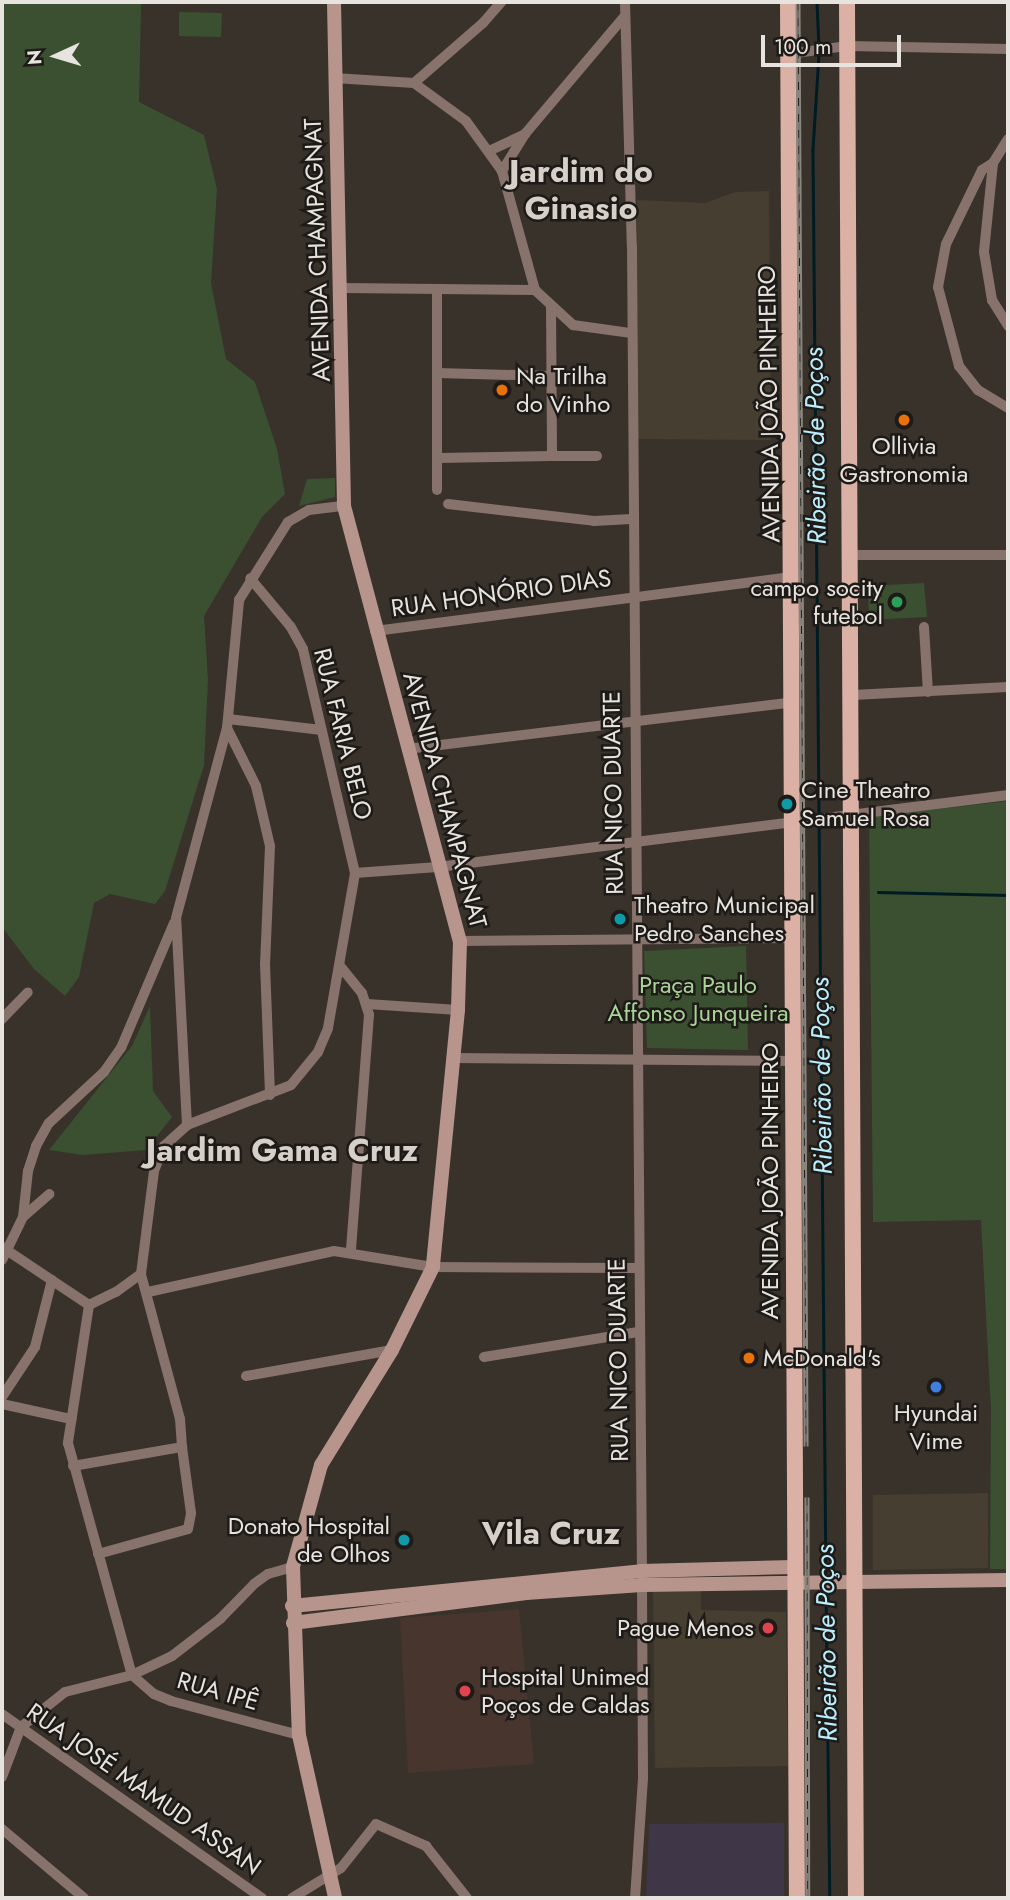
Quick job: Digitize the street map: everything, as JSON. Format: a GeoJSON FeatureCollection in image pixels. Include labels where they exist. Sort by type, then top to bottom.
{"type":"FeatureCollection","features":[{"type":"Feature","properties":{"kind":"main road","name":"AVENIDA JOÃO PINHEIRO"},"geometry":{"type":"LineString","coordinates":[[788,2],[796,53],[792,1061],[798,1576],[797,1898]]}},
{"type":"Feature","properties":{"kind":"main road"},"geometry":{"type":"LineString","coordinates":[[847,2],[840,49],[853,695],[846,815],[850,1579],[856,1898]]}},
{"type":"Feature","properties":{"kind":"street","name":"AVENIDA CHAMPAGNAT"},"geometry":{"type":"LineString","coordinates":[[334,2],[334,78],[343,288],[344,506],[375,631],[460,941],[458,1010],[433,1267],[391,1350],[321,1465],[293,1567],[292,1606],[299,1735],[335,1898]]}},
{"type":"Feature","properties":{"kind":"street"},"geometry":{"type":"LineString","coordinates":[[414,83],[483,23],[501,2]]}},
{"type":"Feature","properties":{"kind":"street","name":"RUA NICO DUARTE"},"geometry":{"type":"LineString","coordinates":[[625,2],[631,333],[636,1268],[642,1578],[643,1778],[635,1898]]}},
{"type":"Feature","properties":{"kind":"street"},"geometry":{"type":"LineString","coordinates":[[502,171],[525,134],[624,17]]}},
{"type":"Feature","properties":{"kind":"street"},"geometry":{"type":"LineString","coordinates":[[796,53],[840,49],[1008,49]]}},
{"type":"Feature","properties":{"kind":"street"},"geometry":{"type":"LineString","coordinates":[[334,78],[414,83],[466,121],[502,171],[536,290],[573,325],[631,333]]}},
{"type":"Feature","properties":{"kind":"street"},"geometry":{"type":"LineString","coordinates":[[489,151],[525,134]]}},
{"type":"Feature","properties":{"kind":"street"},"geometry":{"type":"LineString","coordinates":[[1008,139],[993,163],[982,170],[946,244],[938,287],[959,366],[978,390],[1008,408]]}},
{"type":"Feature","properties":{"kind":"street"},"geometry":{"type":"LineString","coordinates":[[993,163],[985,253],[992,300],[1008,326]]}},
{"type":"Feature","properties":{"kind":"street"},"geometry":{"type":"LineString","coordinates":[[343,288],[536,290]]}},
{"type":"Feature","properties":{"kind":"street"},"geometry":{"type":"LineString","coordinates":[[437,291],[438,490]]}},
{"type":"Feature","properties":{"kind":"street"},"geometry":{"type":"LineString","coordinates":[[551,306],[552,456]]}},
{"type":"Feature","properties":{"kind":"street"},"geometry":{"type":"LineString","coordinates":[[437,373],[551,376]]}},
{"type":"Feature","properties":{"kind":"street"},"geometry":{"type":"LineString","coordinates":[[438,458],[597,456]]}},
{"type":"Feature","properties":{"kind":"street"},"geometry":{"type":"LineString","coordinates":[[449,504],[594,521],[631,519]]}},
{"type":"Feature","properties":{"kind":"street"},"geometry":{"type":"LineString","coordinates":[[23,1217],[28,1171],[36,1146],[49,1123],[104,1072],[121,1048],[176,918],[228,724],[234,626],[250,578],[288,522],[309,510],[344,506]]}},
{"type":"Feature","properties":{"kind":"street"},"geometry":{"type":"LineString","coordinates":[[851,555],[1008,555]]}},
{"type":"Feature","properties":{"kind":"street","name":"RUA HONÓRIO DIAS"},"geometry":{"type":"LineString","coordinates":[[375,631],[793,577]]}},
{"type":"Feature","properties":{"kind":"street","name":"RUA FARIA BELO"},"geometry":{"type":"LineString","coordinates":[[250,578],[290,626],[303,649],[355,873]]}},
{"type":"Feature","properties":{"kind":"street"},"geometry":{"type":"LineString","coordinates":[[924,627],[928,692]]}},
{"type":"Feature","properties":{"kind":"street"},"geometry":{"type":"LineString","coordinates":[[853,695],[1008,687]]}},
{"type":"Feature","properties":{"kind":"street"},"geometry":{"type":"LineString","coordinates":[[407,749],[793,702]]}},
{"type":"Feature","properties":{"kind":"street"},"geometry":{"type":"LineString","coordinates":[[228,724],[321,730]]}},
{"type":"Feature","properties":{"kind":"street"},"geometry":{"type":"LineString","coordinates":[[228,724],[256,786],[271,846],[265,964],[270,1095]]}},
{"type":"Feature","properties":{"kind":"street"},"geometry":{"type":"LineString","coordinates":[[98,1554],[188,1529],[191,1513],[180,1419],[141,1274],[158,1158],[187,1125],[291,1085],[318,1052],[328,1028],[355,873],[438,867],[810,817],[846,815],[1008,794]]}},
{"type":"Feature","properties":{"kind":"street"},"geometry":{"type":"LineString","coordinates":[[176,918],[187,1125]]}},
{"type":"Feature","properties":{"kind":"street"},"geometry":{"type":"LineString","coordinates":[[460,941],[793,938]]}},
{"type":"Feature","properties":{"kind":"street"},"geometry":{"type":"LineString","coordinates":[[340,966],[367,1004],[351,1251]]}},
{"type":"Feature","properties":{"kind":"street"},"geometry":{"type":"LineString","coordinates":[[2,1019],[28,992]]}},
{"type":"Feature","properties":{"kind":"street"},"geometry":{"type":"LineString","coordinates":[[367,1004],[458,1010]]}},
{"type":"Feature","properties":{"kind":"street"},"geometry":{"type":"LineString","coordinates":[[453,1058],[792,1061]]}},
{"type":"Feature","properties":{"kind":"street"},"geometry":{"type":"LineString","coordinates":[[2,1260],[23,1217],[49,1194]]}},
{"type":"Feature","properties":{"kind":"street"},"geometry":{"type":"LineString","coordinates":[[6,1248],[89,1306]]}},
{"type":"Feature","properties":{"kind":"street"},"geometry":{"type":"LineString","coordinates":[[148,1292],[298,1256],[351,1251],[433,1267],[636,1268]]}},
{"type":"Feature","properties":{"kind":"street"},"geometry":{"type":"LineString","coordinates":[[132,1675],[68,1443],[89,1306],[141,1274]]}},
{"type":"Feature","properties":{"kind":"street"},"geometry":{"type":"LineString","coordinates":[[2,1397],[35,1347],[51,1280]]}},
{"type":"Feature","properties":{"kind":"street"},"geometry":{"type":"LineString","coordinates":[[484,1357],[638,1332]]}},
{"type":"Feature","properties":{"kind":"street"},"geometry":{"type":"LineString","coordinates":[[246,1376],[391,1350]]}},
{"type":"Feature","properties":{"kind":"street"},"geometry":{"type":"LineString","coordinates":[[2,1404],[71,1419]]}},
{"type":"Feature","properties":{"kind":"street"},"geometry":{"type":"LineString","coordinates":[[73,1466],[182,1447]]}},
{"type":"Feature","properties":{"kind":"street"},"geometry":{"type":"LineString","coordinates":[[2,1777],[22,1727],[73,1688],[132,1675],[190,1645],[268,1574],[293,1567]]}},
{"type":"Feature","properties":{"kind":"street"},"geometry":{"type":"LineString","coordinates":[[293,1623],[414,1602],[526,1587],[642,1578],[798,1576],[1008,1580]]}},
{"type":"Feature","properties":{"kind":"street"},"geometry":{"type":"LineString","coordinates":[[292,1606],[414,1602]]}},
{"type":"Feature","properties":{"kind":"street","name":"RUA IPÊ"},"geometry":{"type":"LineString","coordinates":[[132,1675],[154,1694],[171,1701],[299,1735]]}},
{"type":"Feature","properties":{"kind":"street","name":"RUA JOSÉ MAMUD ASSAN"},"geometry":{"type":"LineString","coordinates":[[2,1714],[262,1898]]}},
{"type":"Feature","properties":{"kind":"street"},"geometry":{"type":"LineString","coordinates":[[292,1898],[331,1874],[371,1826],[380,1824],[426,1846],[467,1898]]}},
{"type":"Feature","properties":{"kind":"street"},"geometry":{"type":"LineString","coordinates":[[2,1829],[84,1898]]}},
{"type":"Feature","properties":{"kind":"shaded area"},"geometry":{"type":"Polygon","coordinates":[[[769,191],[771,440],[638,439],[637,200],[705,203],[735,192],[769,191]]]}},
{"type":"Feature","properties":{"kind":"shaded area"},"geometry":{"type":"Polygon","coordinates":[[[988,1493],[988,1568],[873,1570],[873,1495],[988,1493]]]}},
{"type":"Feature","properties":{"kind":"shaded area"},"geometry":{"type":"Polygon","coordinates":[[[701,1588],[701,1610],[786,1612],[788,1766],[655,1768],[653,1591],[701,1588]]]}},
{"type":"Feature","properties":{"kind":"shaded area","name":"Hospital Unimed Poços de Caldas"},"geometry":{"type":"Polygon","coordinates":[[[519,1609],[534,1764],[408,1773],[400,1618],[519,1609]]]}},
{"type":"Feature","properties":{"kind":"shaded area"},"geometry":{"type":"Polygon","coordinates":[[[784,1823],[784,1898],[646,1898],[649,1824],[784,1823]]]}},
{"type":"Feature","properties":{"kind":"green space"},"geometry":{"type":"Polygon","coordinates":[[[2,2],[141,2],[139,102],[204,135],[217,189],[211,283],[226,359],[255,382],[277,449],[285,494],[262,517],[204,616],[208,679],[204,765],[165,891],[155,904],[110,894],[94,903],[79,977],[65,996],[34,969],[2,927],[2,2]]]}},
{"type":"Feature","properties":{"kind":"green space"},"geometry":{"type":"Polygon","coordinates":[[[179,12],[222,13],[221,37],[179,36],[179,12]]]}},
{"type":"Feature","properties":{"kind":"green space"},"geometry":{"type":"Polygon","coordinates":[[[335,478],[335,497],[299,506],[307,479],[335,478]]]}},
{"type":"Feature","properties":{"kind":"green space","name":"campo socity futebol"},"geometry":{"type":"Polygon","coordinates":[[[924,583],[927,617],[869,620],[868,586],[924,583]]]}},
{"type":"Feature","properties":{"kind":"green space"},"geometry":{"type":"Polygon","coordinates":[[[1008,801],[1008,1569],[990,1569],[991,1410],[981,1220],[873,1222],[869,817],[1008,801]]]}},
{"type":"Feature","properties":{"kind":"green space","name":"Praça Paulo Affonso Junqueira"},"geometry":{"type":"Polygon","coordinates":[[[746,946],[748,1050],[647,1048],[644,951],[746,946]]]}},
{"type":"Feature","properties":{"kind":"green space"},"geometry":{"type":"Polygon","coordinates":[[[150,1006],[153,1091],[172,1117],[146,1150],[83,1155],[49,1150],[132,1046],[150,1006]]]}},
{"type":"Feature","properties":{"kind":"waterway","name":"Ribeirão de Poços"},"geometry":{"type":"LineString","coordinates":[[817,2],[819,47]]}},
{"type":"Feature","properties":{"kind":"waterway","name":"Ribeirão de Poços"},"geometry":{"type":"LineString","coordinates":[[819,54],[813,150],[826,1576]]}},
{"type":"Feature","properties":{"kind":"waterway"},"geometry":{"type":"LineString","coordinates":[[878,892],[1008,895]]}},
{"type":"Feature","properties":{"kind":"waterway","name":"Ribeirão de Poços"},"geometry":{"type":"LineString","coordinates":[[826,1587],[830,1898]]}},
{"type":"Feature","properties":{"kind":"railway"},"geometry":{"type":"LineString","coordinates":[[798,2],[806,1446]]}},
{"type":"Feature","properties":{"kind":"railway"},"geometry":{"type":"LineString","coordinates":[[807,1497],[808,1898]]}},
{"type":"Feature","properties":{"kind":"place","name":"Na Trilha do Vinho"},"geometry":{"type":"Point","coordinates":[502,390]}},
{"type":"Feature","properties":{"kind":"place","name":"Ollivia Gastronomia"},"geometry":{"type":"Point","coordinates":[904,420]}},
{"type":"Feature","properties":{"kind":"place","name":"campo socity futebol"},"geometry":{"type":"Point","coordinates":[897,602]}},
{"type":"Feature","properties":{"kind":"place","name":"Cine Theatro Samuel Rosa"},"geometry":{"type":"Point","coordinates":[787,804]}},
{"type":"Feature","properties":{"kind":"place","name":"Theatro Municipal Pedro Sanches"},"geometry":{"type":"Point","coordinates":[620,919]}},
{"type":"Feature","properties":{"kind":"place","name":"McDonald's"},"geometry":{"type":"Point","coordinates":[749,1358]}},
{"type":"Feature","properties":{"kind":"place","name":"Hyundai Vime"},"geometry":{"type":"Point","coordinates":[936,1387]}},
{"type":"Feature","properties":{"kind":"place","name":"Donato Hospital de Olhos"},"geometry":{"type":"Point","coordinates":[404,1540]}},
{"type":"Feature","properties":{"kind":"place","name":"Pague Menos"},"geometry":{"type":"Point","coordinates":[768,1628]}},
{"type":"Feature","properties":{"kind":"place","name":"Hospital Unimed Poços de Caldas"},"geometry":{"type":"Point","coordinates":[465,1691]}},
{"type":"Feature","properties":{"kind":"district","name":"Jardim do Ginasio"},"geometry":{"type":"Point","coordinates":[581,190]}},
{"type":"Feature","properties":{"kind":"district","name":"Jardim Gama Cruz"},"geometry":{"type":"Point","coordinates":[282,1150]}},
{"type":"Feature","properties":{"kind":"district","name":"Vila Cruz"},"geometry":{"type":"Point","coordinates":[551,1533]}}]}
